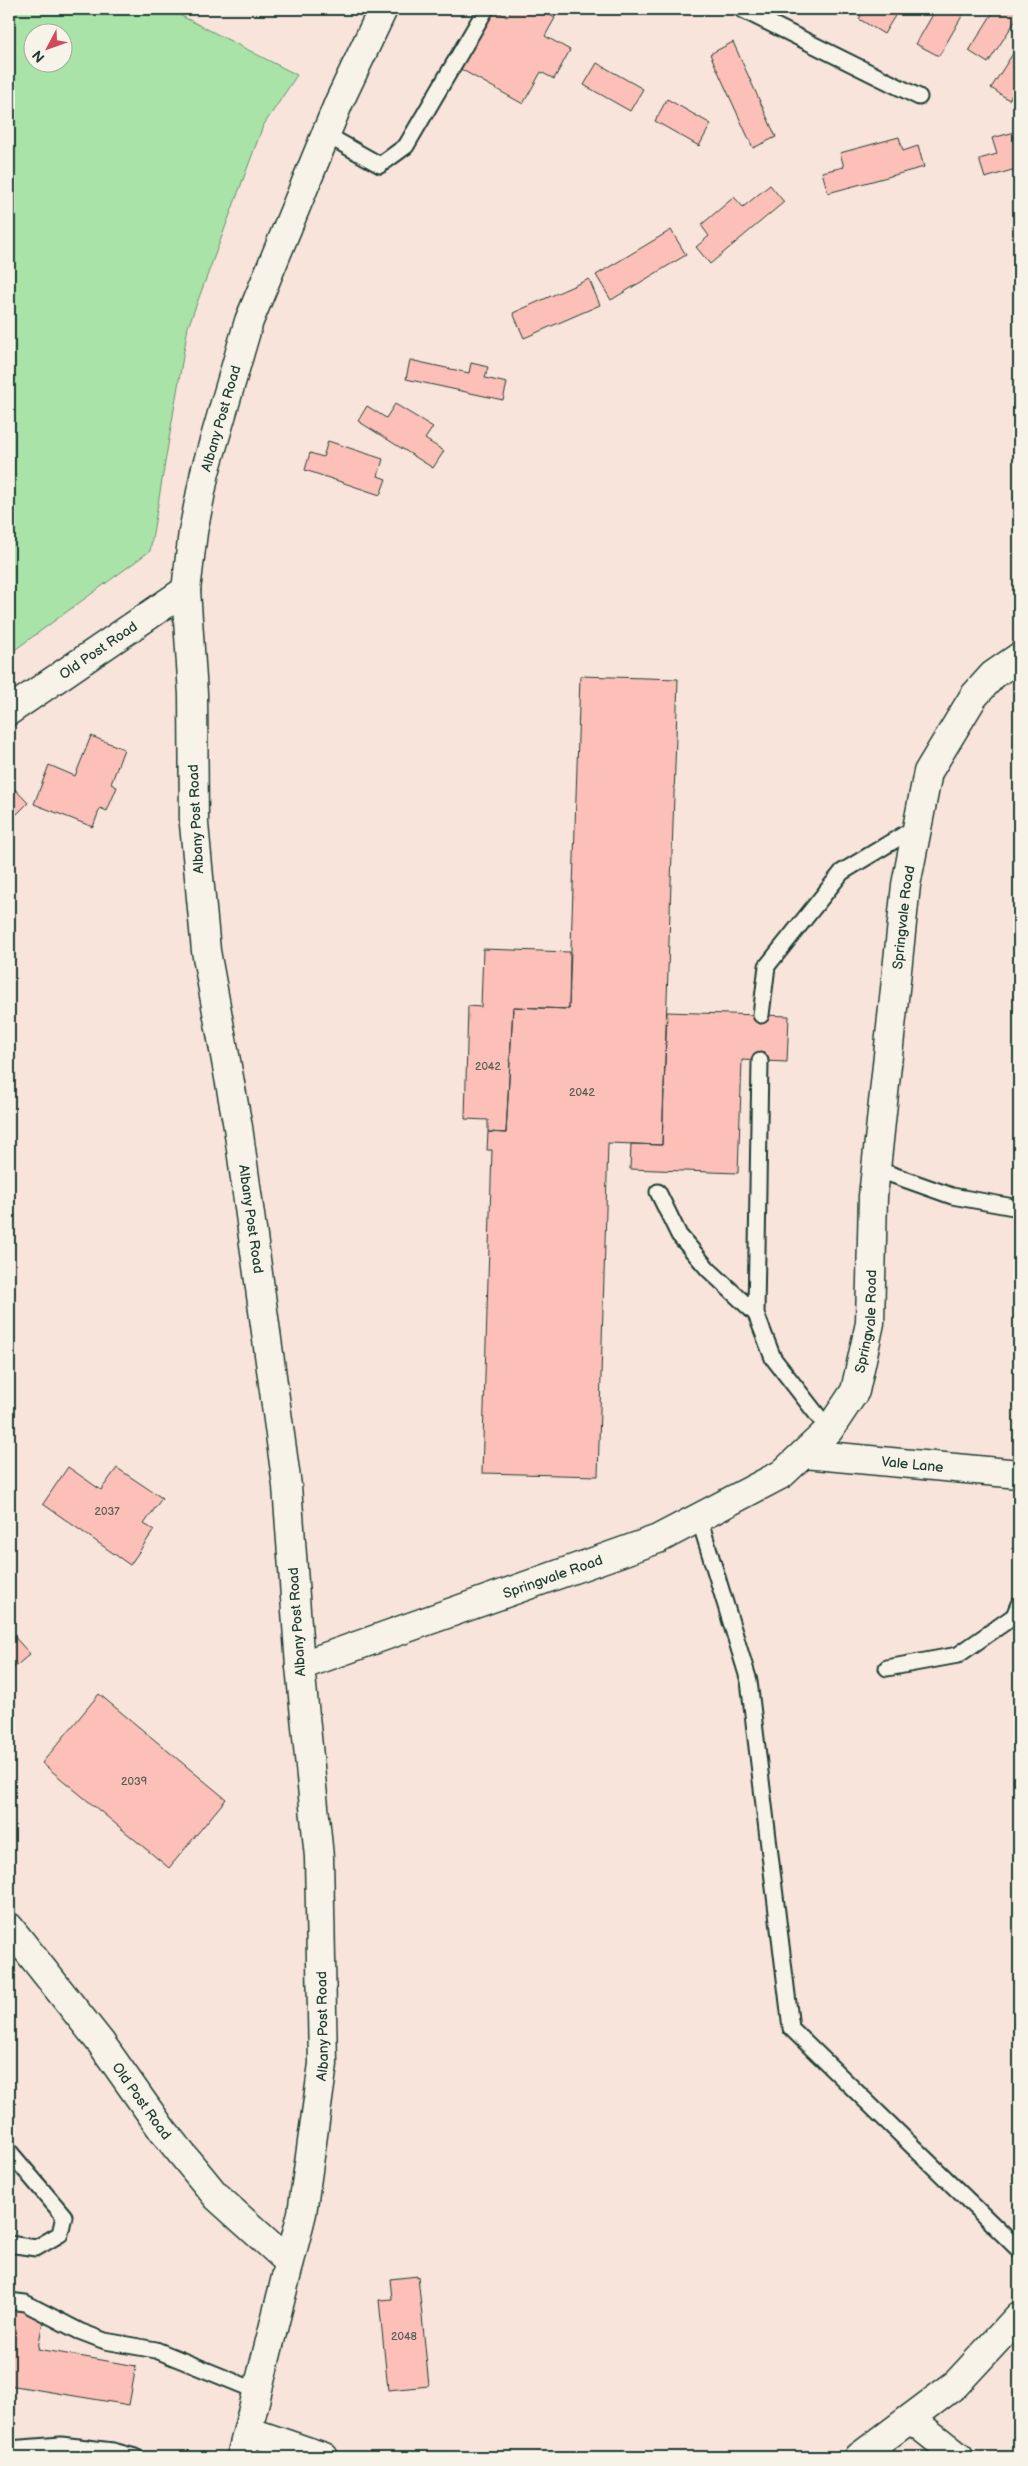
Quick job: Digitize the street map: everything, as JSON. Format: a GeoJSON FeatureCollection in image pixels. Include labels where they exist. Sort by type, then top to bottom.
{"type":"FeatureCollection","features":[{"type":"Feature","properties":{"kind":"street","name":"Albany Post Road"},"geometry":{"type":"LineString","coordinates":[[241,2457],[302,2212],[323,2064],[319,1858],[300,1666],[287,1486],[238,1127],[206,951],[194,824],[193,694],[186,590],[193,532],[204,472],[249,321],[325,134],[382,9]]}},
{"type":"Feature","properties":{"kind":"street","name":"Old Post Road"},"geometry":{"type":"LineString","coordinates":[[9,711],[186,590]]}},
{"type":"Feature","properties":{"kind":"street","name":"Springvale Road"},"geometry":{"type":"LineString","coordinates":[[300,1666],[658,1539],[782,1474],[829,1430],[855,1391],[870,1323],[873,1196],[906,885],[928,772],[974,696],[993,675],[1019,657]]}},
{"type":"Feature","properties":{"kind":"street","name":"Vale Lane"},"geometry":{"type":"LineString","coordinates":[[805,1454],[1019,1474]]}},
{"type":"Feature","properties":{"kind":"street","name":"Old Post Road"},"geometry":{"type":"LineString","coordinates":[[9,1927],[101,2043],[163,2130],[217,2197],[289,2262]]}},
{"type":"Feature","properties":{"kind":"street"},"geometry":{"type":"LineString","coordinates":[[859,2457],[956,2384],[1019,2316]]}},
{"type":"Feature","properties":{"kind":"street"},"geometry":{"type":"LineString","coordinates":[[911,2419],[959,2457]]}},
{"type":"Feature","properties":{"kind":"street"},"geometry":{"type":"LineString","coordinates":[[248,2431],[324,2457]]}},
{"type":"Feature","properties":{"kind":"lane"},"geometry":{"type":"LineString","coordinates":[[325,134],[380,165],[406,146],[486,9]]}},
{"type":"Feature","properties":{"kind":"lane"},"geometry":{"type":"LineString","coordinates":[[741,9],[919,97]]}},
{"type":"Feature","properties":{"kind":"lane"},"geometry":{"type":"LineString","coordinates":[[761,1015],[767,966],[842,872],[918,826]]}},
{"type":"Feature","properties":{"kind":"lane"},"geometry":{"type":"LineString","coordinates":[[760,1061],[756,1314],[773,1358],[829,1430]]}},
{"type":"Feature","properties":{"kind":"lane"},"geometry":{"type":"LineString","coordinates":[[876,1169],[952,1196],[1019,1208]]}},
{"type":"Feature","properties":{"kind":"lane"},"geometry":{"type":"LineString","coordinates":[[658,1192],[679,1235],[708,1269],[756,1314]]}},
{"type":"Feature","properties":{"kind":"lane"},"geometry":{"type":"LineString","coordinates":[[698,1518],[749,1681],[791,2028],[1019,2250]]}},
{"type":"Feature","properties":{"kind":"lane"},"geometry":{"type":"LineString","coordinates":[[887,1668],[958,1654],[1014,1616],[1019,1604]]}},
{"type":"Feature","properties":{"kind":"lane"},"geometry":{"type":"LineString","coordinates":[[9,2151],[64,2216],[60,2234],[36,2248],[9,2244]]}},
{"type":"Feature","properties":{"kind":"lane"},"geometry":{"type":"LineString","coordinates":[[9,2301],[24,2303],[79,2331],[105,2341],[156,2350],[257,2391]]}},
{"type":"Feature","properties":{"kind":"lane"},"geometry":{"type":"LineString","coordinates":[[9,2449],[25,2452],[60,2445],[113,2451],[135,2457]]}},
{"type":"Feature","properties":{"kind":"green space"},"geometry":{"type":"Polygon","coordinates":[[[9,9],[168,9],[297,75],[263,126],[188,327],[150,551],[9,654],[9,9]]]}},
{"type":"Feature","properties":{"kind":"building"},"geometry":{"type":"Polygon","coordinates":[[[491,9],[507,17],[512,9],[538,9],[555,18],[545,36],[570,50],[554,79],[541,72],[523,104],[457,67],[491,9]]]}},
{"type":"Feature","properties":{"kind":"building"},"geometry":{"type":"Polygon","coordinates":[[[865,9],[899,9],[884,34],[859,19],[865,9]]]}},
{"type":"Feature","properties":{"kind":"building"},"geometry":{"type":"Polygon","coordinates":[[[936,9],[966,9],[939,56],[916,44],[936,9]]]}},
{"type":"Feature","properties":{"kind":"building"},"geometry":{"type":"Polygon","coordinates":[[[995,9],[1019,9],[1019,15],[988,63],[969,51],[995,9]]]}},
{"type":"Feature","properties":{"kind":"building"},"geometry":{"type":"Polygon","coordinates":[[[733,42],[776,137],[753,148],[710,54],[733,42]]]}},
{"type":"Feature","properties":{"kind":"building"},"geometry":{"type":"Polygon","coordinates":[[[1019,44],[1019,83],[1009,100],[991,88],[1019,44]]]}},
{"type":"Feature","properties":{"kind":"building"},"geometry":{"type":"Polygon","coordinates":[[[597,63],[643,89],[630,111],[584,85],[597,63]]]}},
{"type":"Feature","properties":{"kind":"building"},"geometry":{"type":"Polygon","coordinates":[[[667,99],[711,124],[699,146],[655,121],[667,99]]]}},
{"type":"Feature","properties":{"kind":"building"},"geometry":{"type":"Polygon","coordinates":[[[1019,131],[1019,168],[985,178],[979,159],[997,154],[992,138],[1019,131]]]}},
{"type":"Feature","properties":{"kind":"building"},"geometry":{"type":"Polygon","coordinates":[[[899,137],[903,151],[918,146],[924,167],[828,193],[822,172],[844,167],[840,153],[899,137]]]}},
{"type":"Feature","properties":{"kind":"building"},"geometry":{"type":"Polygon","coordinates":[[[770,185],[784,202],[710,264],[696,247],[709,236],[701,225],[734,197],[743,207],[770,185]]]}},
{"type":"Feature","properties":{"kind":"building"},"geometry":{"type":"Polygon","coordinates":[[[671,230],[686,255],[611,300],[596,275],[671,230]]]}},
{"type":"Feature","properties":{"kind":"building"},"geometry":{"type":"Polygon","coordinates":[[[589,279],[600,305],[524,338],[513,313],[589,279]]]}},
{"type":"Feature","properties":{"kind":"building"},"geometry":{"type":"Polygon","coordinates":[[[410,360],[469,373],[471,363],[488,367],[485,378],[507,383],[503,400],[406,379],[410,360]]]}},
{"type":"Feature","properties":{"kind":"building"},"geometry":{"type":"Polygon","coordinates":[[[395,404],[433,427],[425,439],[444,451],[433,468],[358,421],[367,406],[386,418],[395,404]]]}},
{"type":"Feature","properties":{"kind":"building"},"geometry":{"type":"Polygon","coordinates":[[[328,441],[383,459],[378,476],[386,479],[380,495],[305,470],[310,453],[323,457],[328,441]]]}},
{"type":"Feature","properties":{"kind":"building"},"geometry":{"type":"Polygon","coordinates":[[[580,676],[678,679],[662,1145],[608,1143],[598,1476],[482,1473],[492,1150],[487,1150],[488,1132],[506,1133],[513,1007],[569,1009],[580,676]]]}},
{"type":"Feature","properties":{"kind":"building"},"geometry":{"type":"Polygon","coordinates":[[[91,736],[124,749],[111,784],[117,787],[107,811],[100,808],[93,827],[34,804],[49,765],[75,776],[91,736]]]}},
{"type":"Feature","properties":{"kind":"building"},"geometry":{"type":"Polygon","coordinates":[[[9,783],[28,803],[9,822],[9,783]]]}},
{"type":"Feature","properties":{"kind":"building"},"geometry":{"type":"Polygon","coordinates":[[[483,949],[570,952],[569,1009],[513,1007],[506,1133],[488,1132],[488,1120],[465,1119],[468,1006],[481,1007],[483,949]]]}},
{"type":"Feature","properties":{"kind":"building"},"geometry":{"type":"Polygon","coordinates":[[[667,1012],[789,1016],[787,1062],[742,1060],[738,1173],[630,1169],[631,1144],[662,1145],[667,1012]]]}},
{"type":"Feature","properties":{"kind":"building"},"geometry":{"type":"Polygon","coordinates":[[[68,1467],[101,1490],[117,1468],[162,1498],[144,1524],[154,1530],[130,1565],[43,1504],[68,1467]]]}},
{"type":"Feature","properties":{"kind":"building"},"geometry":{"type":"Polygon","coordinates":[[[11,1633],[30,1654],[9,1672],[9,1635],[11,1633]]]}},
{"type":"Feature","properties":{"kind":"building"},"geometry":{"type":"Polygon","coordinates":[[[99,1694],[226,1799],[169,1868],[42,1763],[99,1694]]]}},
{"type":"Feature","properties":{"kind":"building"},"geometry":{"type":"Polygon","coordinates":[[[418,2276],[429,2386],[388,2390],[379,2300],[392,2299],[390,2279],[418,2276]]]}},
{"type":"Feature","properties":{"kind":"building"},"geometry":{"type":"Polygon","coordinates":[[[9,2308],[44,2314],[38,2349],[136,2366],[129,2405],[9,2385],[9,2308]]]}}]}
